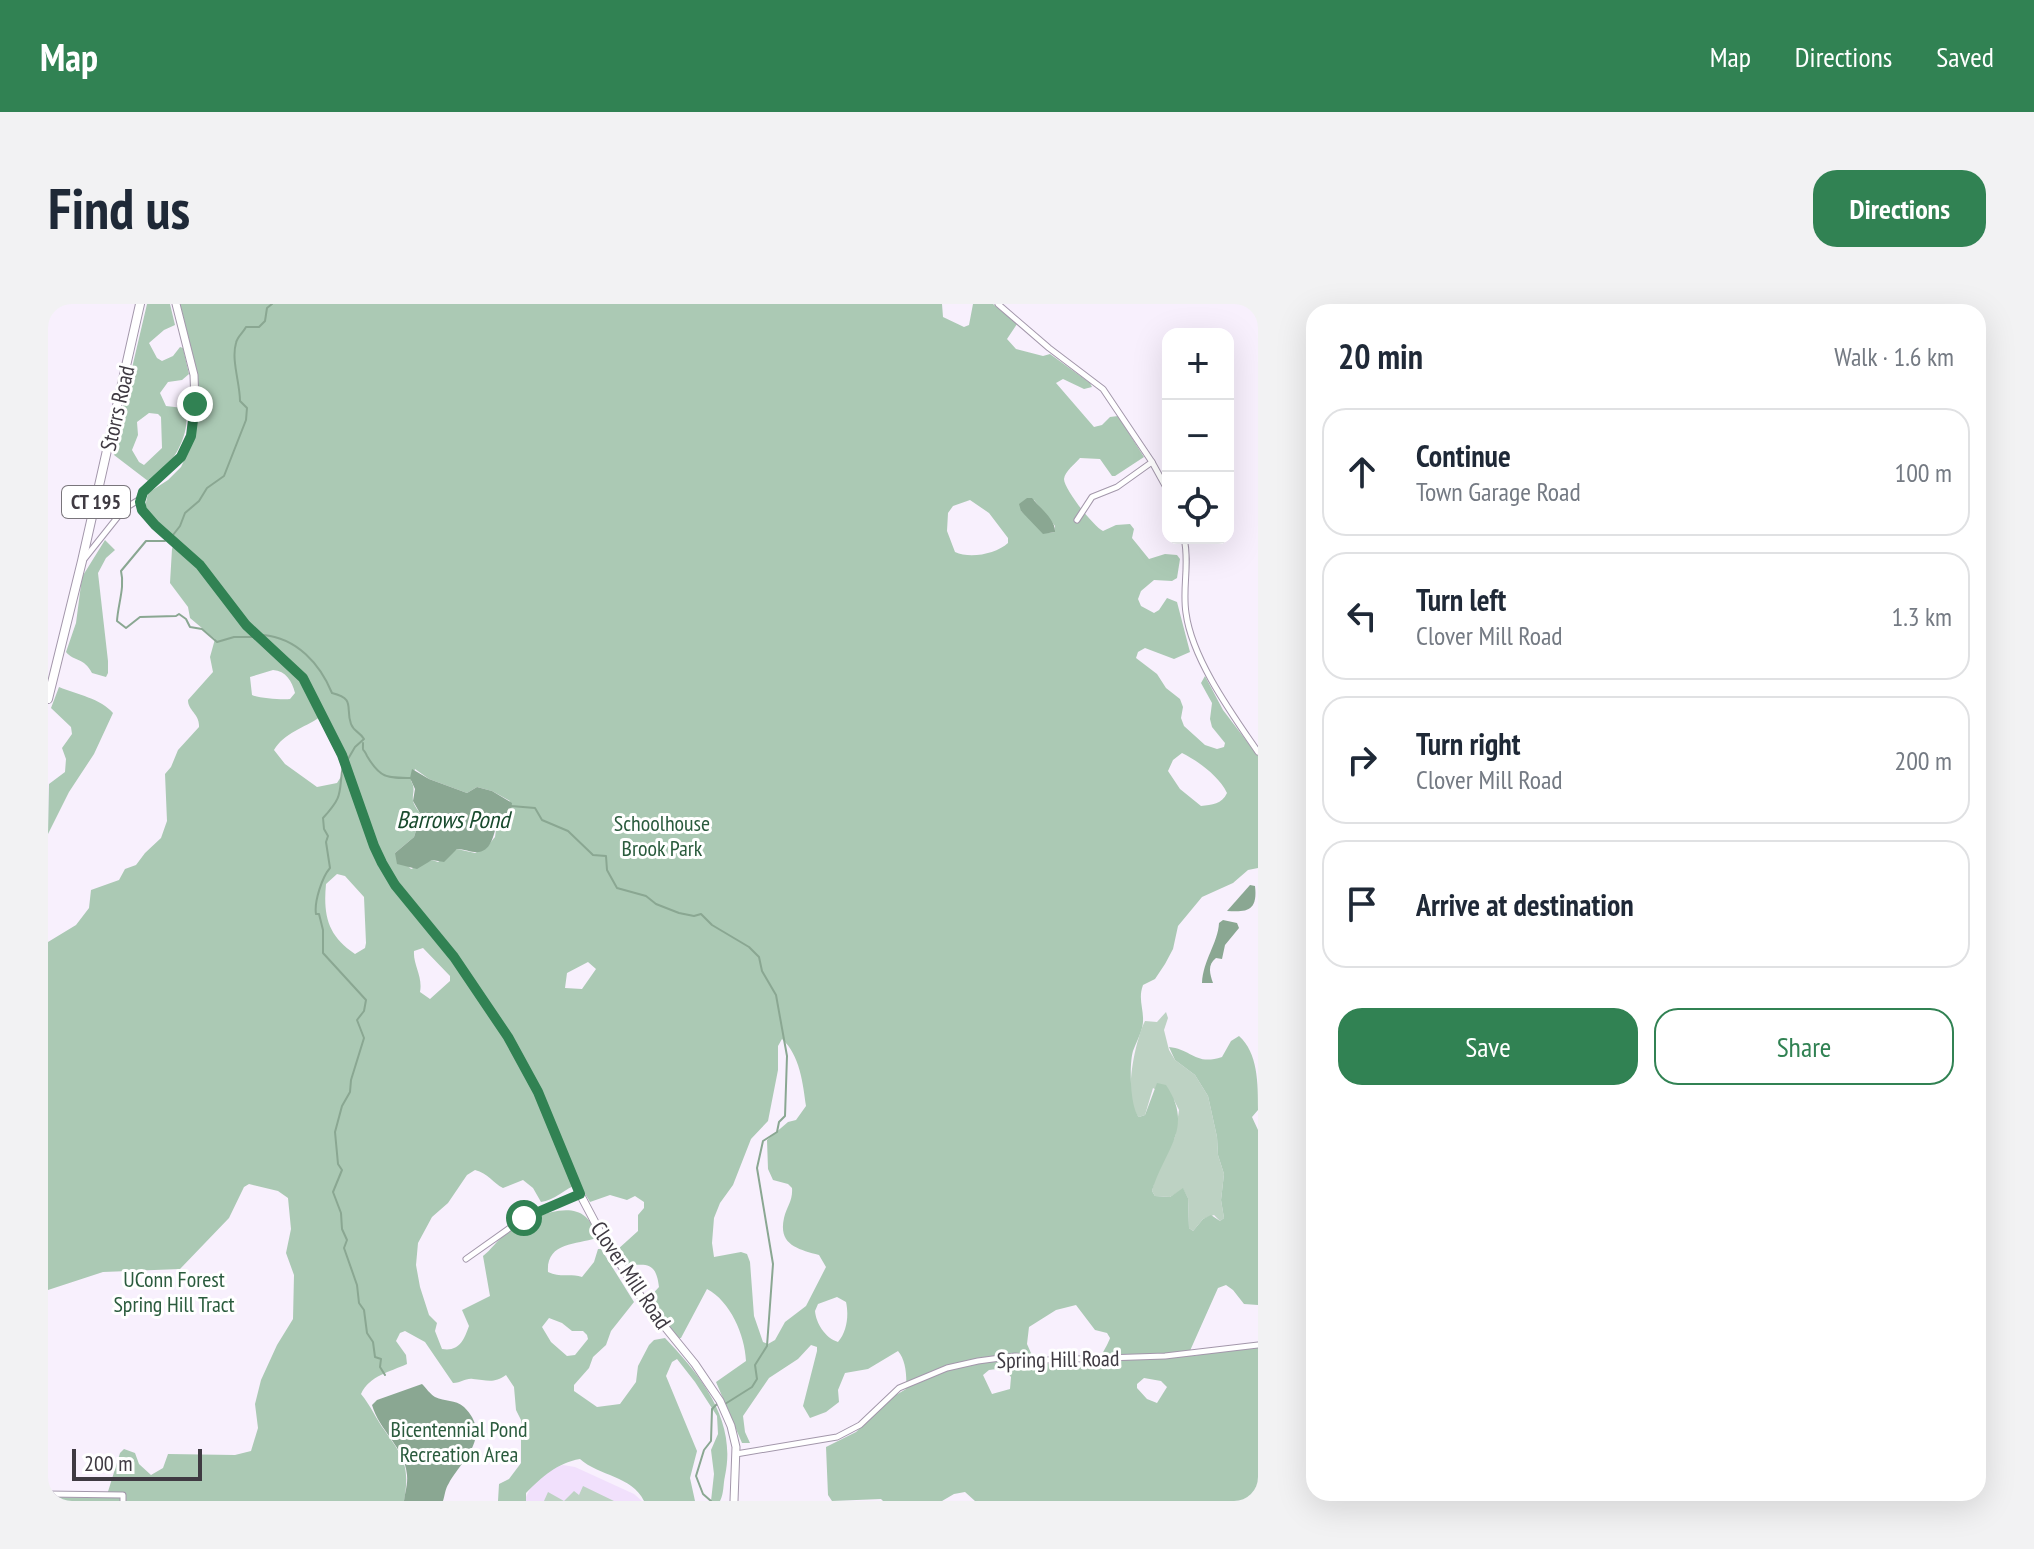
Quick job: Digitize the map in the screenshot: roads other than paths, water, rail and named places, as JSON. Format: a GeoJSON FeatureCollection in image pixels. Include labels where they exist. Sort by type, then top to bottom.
{"type":"FeatureCollection","features":[{"type":"Feature","properties":{"kind":"main road","name":"Storrs Road"},"geometry":{"type":"LineString","coordinates":[[48,699],[140,304]]}},
{"type":"Feature","properties":{"kind":"street"},"geometry":{"type":"LineString","coordinates":[[82,561],[124,509],[141,498],[146,489],[181,457],[191,436],[195,404],[194,375],[176,304]]}},
{"type":"Feature","properties":{"kind":"street"},"geometry":{"type":"LineString","coordinates":[[998,304],[1103,389],[1162,480]]}},
{"type":"Feature","properties":{"kind":"street"},"geometry":{"type":"LineString","coordinates":[[1077,520],[1092,497],[1117,487],[1152,462]]}},
{"type":"Feature","properties":{"kind":"street","name":"Clover Mill Road"},"geometry":{"type":"LineString","coordinates":[[141,498],[144,514],[200,565],[256,634],[303,678],[342,755],[382,863],[395,885],[454,957],[508,1037],[538,1092],[580,1194],[599,1230],[643,1300],[695,1364],[720,1401],[731,1426],[736,1454]]}},
{"type":"Feature","properties":{"kind":"street"},"geometry":{"type":"LineString","coordinates":[[1185,544],[1188,624],[1220,696],[1258,752]]}},
{"type":"Feature","properties":{"kind":"street"},"geometry":{"type":"LineString","coordinates":[[466,1259],[524,1218],[580,1194]]}},
{"type":"Feature","properties":{"kind":"street","name":"Spring Hill Road"},"geometry":{"type":"LineString","coordinates":[[736,1454],[837,1437],[860,1425],[899,1388],[947,1368],[978,1361],[1015,1356],[1046,1360],[1165,1356],[1258,1345]]}},
{"type":"Feature","properties":{"kind":"street"},"geometry":{"type":"LineString","coordinates":[[734,1501],[736,1454]]}},
{"type":"Feature","properties":{"kind":"street"},"geometry":{"type":"LineString","coordinates":[[48,1494],[123,1498]]}},
{"type":"Feature","properties":{"kind":"water"},"geometry":{"type":"Polygon","coordinates":[[[1032,498],[1046,514],[1055,532],[1043,534],[1021,511],[1019,504],[1032,498]]]}},
{"type":"Feature","properties":{"kind":"water","name":"Barrows Pond"},"geometry":{"type":"Polygon","coordinates":[[[412,769],[467,793],[477,787],[492,791],[512,803],[511,811],[497,823],[487,848],[477,852],[457,849],[444,862],[432,860],[417,869],[397,864],[395,853],[414,837],[421,815],[413,801],[412,769]]]}},
{"type":"Feature","properties":{"kind":"water"},"geometry":{"type":"Polygon","coordinates":[[[1250,885],[1255,886],[1252,906],[1240,911],[1227,911],[1250,885]]]}},
{"type":"Feature","properties":{"kind":"water"},"geometry":{"type":"Polygon","coordinates":[[[1223,920],[1237,923],[1239,928],[1225,945],[1222,959],[1216,958],[1211,964],[1213,983],[1202,983],[1219,923],[1223,920]]]}},
{"type":"Feature","properties":{"kind":"water"},"geometry":{"type":"Polygon","coordinates":[[[422,1384],[435,1397],[464,1407],[476,1428],[473,1447],[448,1485],[443,1501],[404,1501],[407,1475],[402,1456],[372,1405],[377,1400],[422,1384]]]}},
{"type":"Feature","properties":{"kind":"waterway"},"geometry":{"type":"LineString","coordinates":[[173,535],[185,513],[199,501],[207,488],[224,476],[246,420],[247,408],[240,401],[235,364],[237,341],[246,327],[259,327],[265,321],[267,308],[272,304]]}},
{"type":"Feature","properties":{"kind":"waterway"},"geometry":{"type":"LineString","coordinates":[[165,541],[146,541],[121,571],[122,589],[117,621],[126,628],[140,617],[179,614],[190,627],[202,629],[217,642],[234,637],[253,637]]}},
{"type":"Feature","properties":{"kind":"waterway"},"geometry":{"type":"LineString","coordinates":[[263,635],[286,641],[306,654],[321,672],[332,693],[347,701],[351,724],[364,739],[348,759]]}},
{"type":"Feature","properties":{"kind":"waterway"},"geometry":{"type":"LineString","coordinates":[[363,743],[363,750],[380,773],[390,777],[412,778]]}},
{"type":"Feature","properties":{"kind":"waterway"},"geometry":{"type":"LineString","coordinates":[[343,765],[338,798],[323,818],[328,836],[330,868],[319,890],[316,914],[319,914],[323,930],[323,953],[366,1000],[364,1011],[357,1020],[364,1038],[350,1092],[342,1106],[335,1132],[338,1164],[342,1170],[333,1192],[341,1213],[342,1229],[347,1240],[344,1248],[357,1285],[359,1303],[364,1310],[367,1333],[373,1342],[375,1357],[381,1359],[380,1367],[385,1375]]}},
{"type":"Feature","properties":{"kind":"waterway"},"geometry":{"type":"LineString","coordinates":[[511,806],[535,808],[542,820],[568,831],[593,855],[606,856],[607,870],[617,888],[646,896],[656,904],[679,913],[701,914],[712,925],[749,947],[759,957],[762,971],[776,995],[787,1056],[785,1116],[779,1122],[777,1132],[763,1141],[757,1168],[773,1264],[767,1346],[755,1365],[757,1379],[752,1387],[725,1404]]}},
{"type":"Feature","properties":{"kind":"waterway"},"geometry":{"type":"LineString","coordinates":[[711,1501],[703,1494],[696,1476],[704,1450],[711,1441],[712,1409],[717,1404]]}},
{"type":"Feature","properties":{"kind":"park label","name":"Schoolhouse Brook Park"},"geometry":{"type":"Point","coordinates":[662,836]}},
{"type":"Feature","properties":{"kind":"park label","name":"UConn Forest Spring Hill Tract"},"geometry":{"type":"Point","coordinates":[174,1292]}},
{"type":"Feature","properties":{"kind":"park label","name":"Bicentennial Pond Recreation Area"},"geometry":{"type":"Point","coordinates":[459,1442]}}]}
